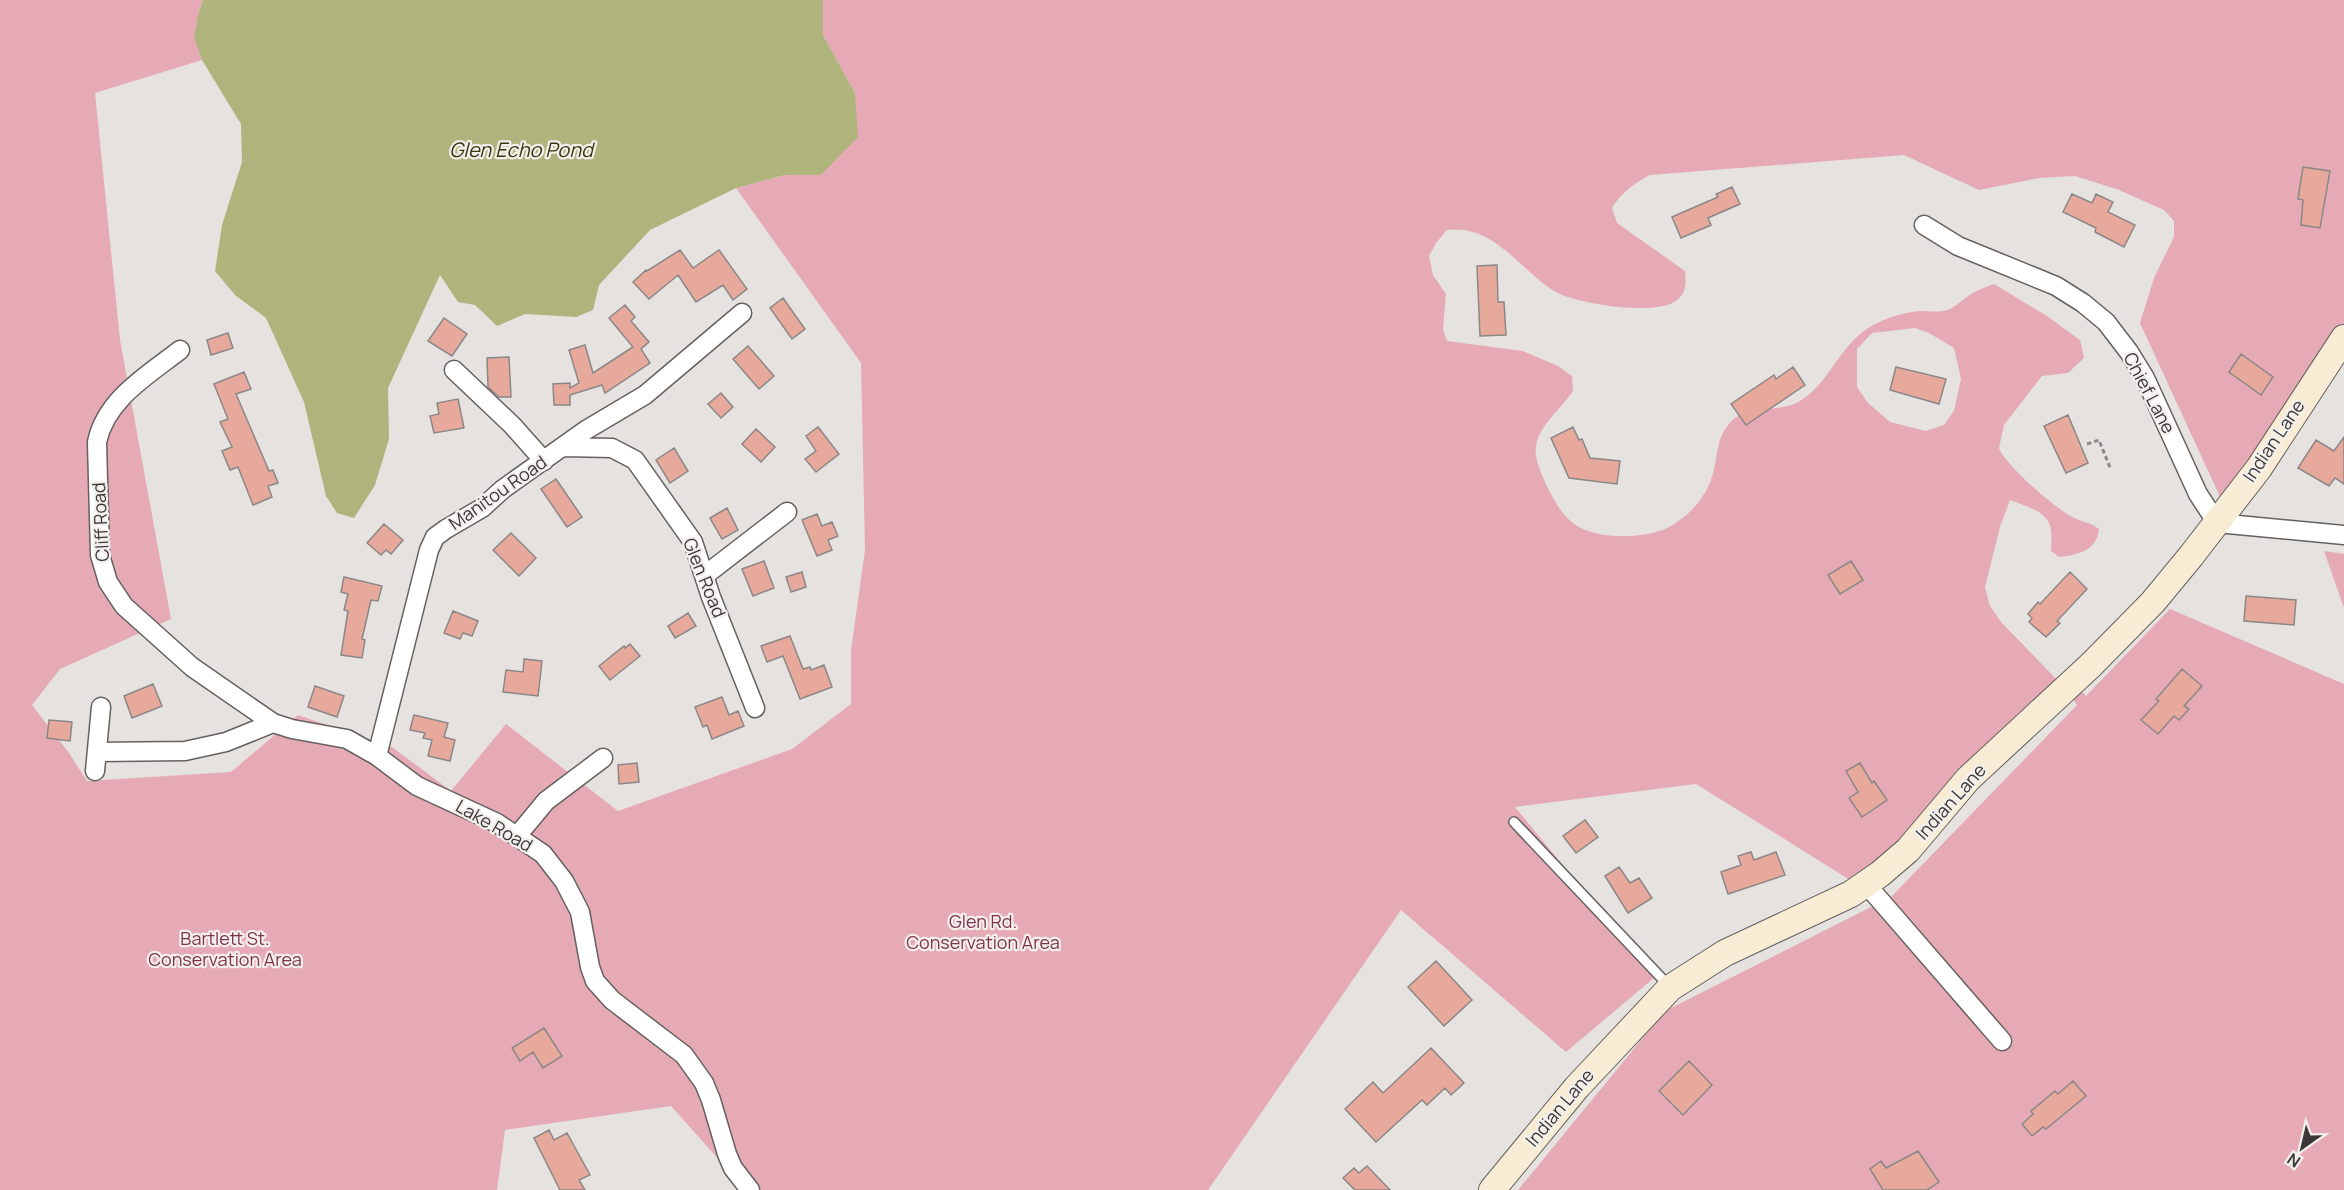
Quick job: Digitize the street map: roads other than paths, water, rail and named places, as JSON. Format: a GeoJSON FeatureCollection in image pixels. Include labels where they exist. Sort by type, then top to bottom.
{"type":"FeatureCollection","features":[{"type":"Feature","properties":{"kind":"street","name":"Chief Lane"},"geometry":{"type":"LineString","coordinates":[[1924,225],[1958,246],[2056,286],[2083,303],[2106,322],[2145,378],[2198,494],[2217,523]]}},
{"type":"Feature","properties":{"kind":"street","name":"Manitou Road"},"geometry":{"type":"LineString","coordinates":[[377,756],[429,550],[435,537],[482,508],[503,489],[586,430],[645,395],[742,313]]}},
{"type":"Feature","properties":{"kind":"street","name":"Indian Lane"},"geometry":{"type":"LineString","coordinates":[[1492,1190],[1577,1087],[1670,988],[1725,953],[1851,894],[1908,850],[1968,779],[2090,666],[2152,602],[2259,468],[2344,338]]}},
{"type":"Feature","properties":{"kind":"street","name":"Cliff Road"},"geometry":{"type":"LineString","coordinates":[[180,350],[118,401],[100,429],[98,453],[100,542],[103,567],[115,594],[134,616],[192,667],[273,723]]}},
{"type":"Feature","properties":{"kind":"street"},"geometry":{"type":"LineString","coordinates":[[454,370],[512,425],[544,461]]}},
{"type":"Feature","properties":{"kind":"street","name":"Glen Road"},"geometry":{"type":"LineString","coordinates":[[565,447],[612,448],[635,460],[693,542],[755,708]]}},
{"type":"Feature","properties":{"kind":"street"},"geometry":{"type":"LineString","coordinates":[[704,576],[787,512]]}},
{"type":"Feature","properties":{"kind":"street"},"geometry":{"type":"LineString","coordinates":[[2217,523],[2344,535]]}},
{"type":"Feature","properties":{"kind":"street"},"geometry":{"type":"LineString","coordinates":[[95,771],[101,707]]}},
{"type":"Feature","properties":{"kind":"street"},"geometry":{"type":"LineString","coordinates":[[97,752],[185,751],[226,742],[273,723]]}},
{"type":"Feature","properties":{"kind":"street","name":"Lake Road"},"geometry":{"type":"LineString","coordinates":[[273,723],[292,729],[347,739],[377,756],[417,786],[476,812],[517,836],[543,855],[564,881],[580,912],[590,967],[595,981],[612,1000],[684,1055],[704,1083],[718,1118],[727,1154],[750,1190]]}},
{"type":"Feature","properties":{"kind":"street"},"geometry":{"type":"LineString","coordinates":[[517,836],[546,801],[603,758]]}},
{"type":"Feature","properties":{"kind":"street"},"geometry":{"type":"LineString","coordinates":[[1866,884],[2002,1041]]}},
{"type":"Feature","properties":{"kind":"lane"},"geometry":{"type":"LineString","coordinates":[[1514,822],[1670,988]]}},
{"type":"Feature","properties":{"kind":"water","name":"Glen Echo Pond"},"geometry":{"type":"Polygon","coordinates":[[[203,0],[823,0],[823,35],[855,93],[858,137],[821,175],[785,175],[736,188],[650,230],[599,285],[593,310],[576,317],[525,314],[497,326],[475,305],[458,302],[440,275],[388,388],[389,439],[375,485],[354,518],[337,513],[326,496],[304,402],[266,318],[235,295],[215,271],[222,225],[242,162],[241,124],[202,60],[194,37],[203,0]]]}},
{"type":"Feature","properties":{"kind":"park label","name":"Glen Rd. Conservation Area"},"geometry":{"type":"Point","coordinates":[983,932]}},
{"type":"Feature","properties":{"kind":"park label","name":"Bartlett St. Conservation Area"},"geometry":{"type":"Point","coordinates":[225,949]}}]}
